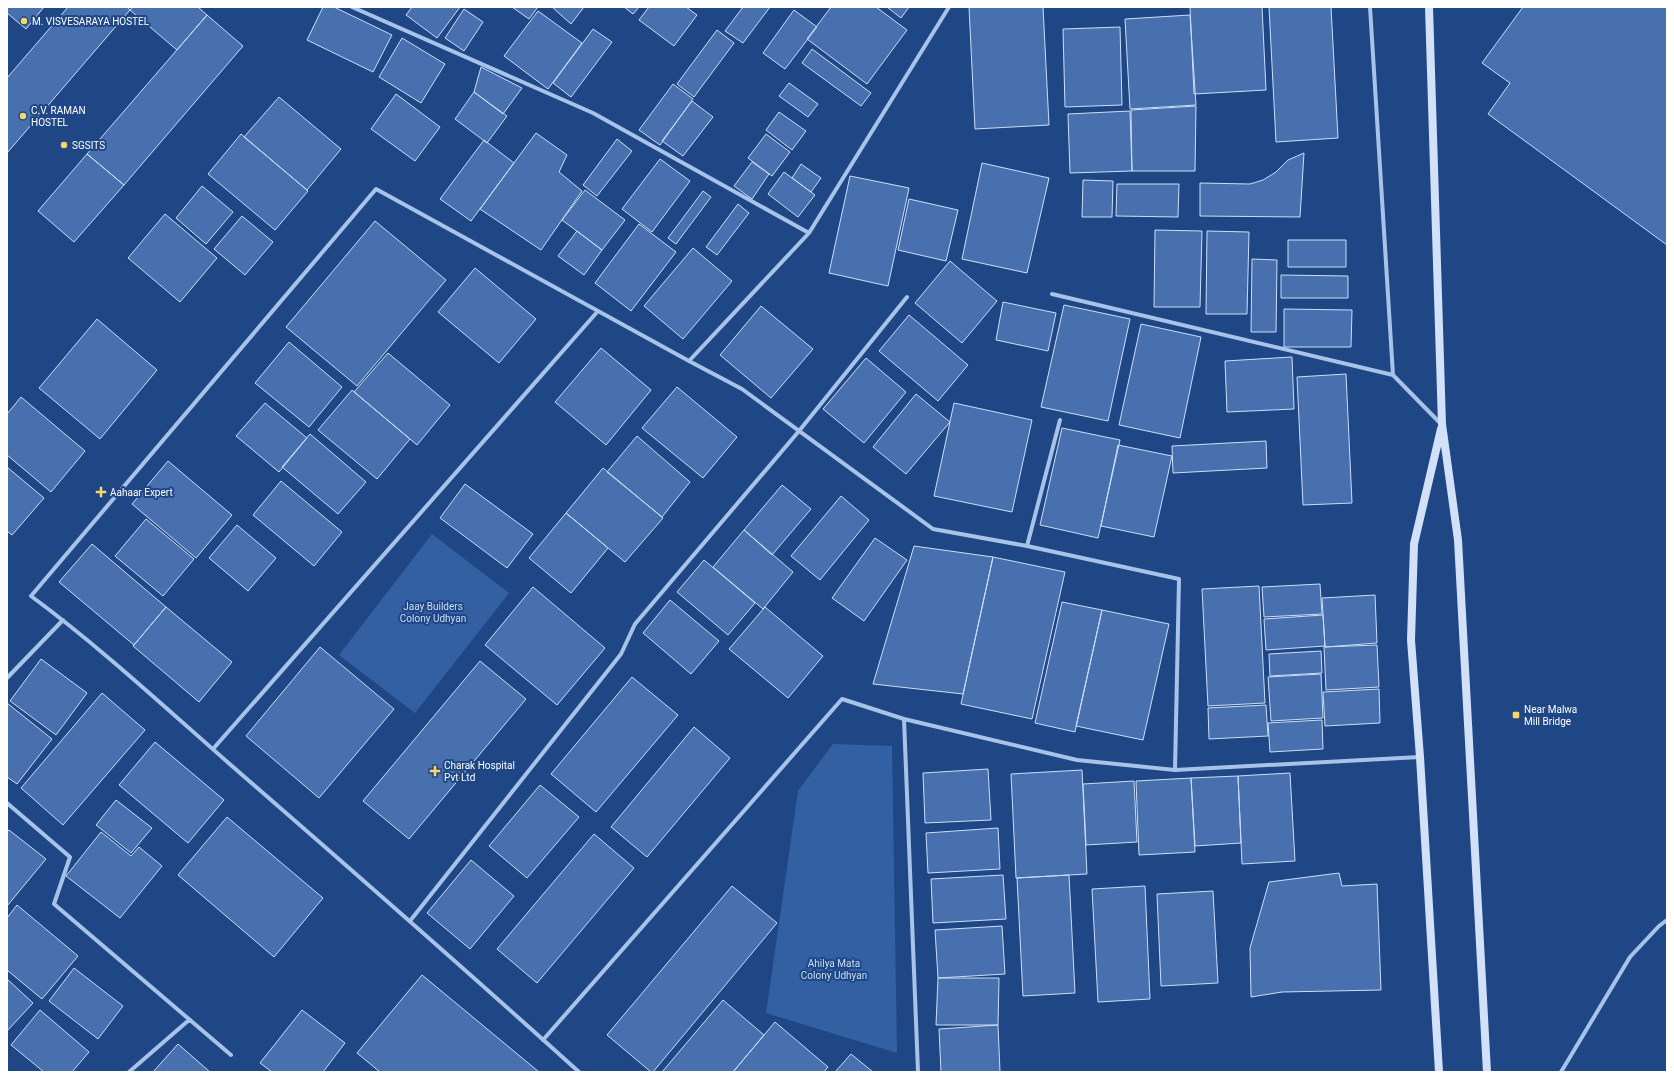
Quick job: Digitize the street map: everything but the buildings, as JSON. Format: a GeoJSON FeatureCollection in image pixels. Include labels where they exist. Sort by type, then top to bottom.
{"type":"FeatureCollection","features":[{"type":"Feature","properties":{"kind":"main road"},"geometry":{"type":"LineString","coordinates":[[1428,7],[1442,424],[1458,540],[1487,1072]]}},
{"type":"Feature","properties":{"kind":"main road"},"geometry":{"type":"LineString","coordinates":[[1439,1072],[1420,757],[1410,640],[1414,544],[1442,424]]}},
{"type":"Feature","properties":{"kind":"street"},"geometry":{"type":"LineString","coordinates":[[352,7],[593,113],[809,233]]}},
{"type":"Feature","properties":{"kind":"street"},"geometry":{"type":"LineString","coordinates":[[689,361],[809,233],[949,7]]}},
{"type":"Feature","properties":{"kind":"street"},"geometry":{"type":"LineString","coordinates":[[1370,7],[1393,375]]}},
{"type":"Feature","properties":{"kind":"street"},"geometry":{"type":"LineString","coordinates":[[579,1072],[410,921],[213,749],[63,620],[31,596],[376,189],[742,389],[933,529],[1027,546],[1179,578],[1175,770]]}},
{"type":"Feature","properties":{"kind":"street"},"geometry":{"type":"LineString","coordinates":[[1052,294],[1393,375],[1442,424]]}},
{"type":"Feature","properties":{"kind":"street"},"geometry":{"type":"LineString","coordinates":[[410,921],[621,654],[635,624],[799,431],[907,297]]}},
{"type":"Feature","properties":{"kind":"street"},"geometry":{"type":"LineString","coordinates":[[213,749],[598,311]]}},
{"type":"Feature","properties":{"kind":"street"},"geometry":{"type":"LineString","coordinates":[[1027,546],[1060,420]]}},
{"type":"Feature","properties":{"kind":"street"},"geometry":{"type":"LineString","coordinates":[[7,678],[63,620]]}},
{"type":"Feature","properties":{"kind":"street"},"geometry":{"type":"LineString","coordinates":[[543,1040],[842,699],[904,718],[1077,760],[1175,770],[1420,757]]}},
{"type":"Feature","properties":{"kind":"street"},"geometry":{"type":"LineString","coordinates":[[904,718],[918,1072]]}},
{"type":"Feature","properties":{"kind":"street"},"geometry":{"type":"LineString","coordinates":[[7,803],[70,857],[54,904],[230,1055]]}},
{"type":"Feature","properties":{"kind":"street"},"geometry":{"type":"LineString","coordinates":[[1561,1072],[1630,957],[1659,926],[1667,920]]}},
{"type":"Feature","properties":{"kind":"street"},"geometry":{"type":"LineString","coordinates":[[129,1072],[189,1020]]}},
{"type":"Feature","properties":{"kind":"green space","name":"Jaay Builders Colony Udhyan"},"geometry":{"type":"Polygon","coordinates":[[[432,534],[509,593],[415,713],[339,655],[432,534]]]}},
{"type":"Feature","properties":{"kind":"green space","name":"Ahilya Mata Colony Udhyan"},"geometry":{"type":"Polygon","coordinates":[[[833,744],[892,746],[897,1053],[766,1013],[798,791],[833,744]]]}},
{"type":"Feature","properties":{"kind":"place","name":"M. VISVESARAYA HOSTEL"},"geometry":{"type":"Point","coordinates":[24,21]}},
{"type":"Feature","properties":{"kind":"place","name":"C.V. RAMAN HOSTEL"},"geometry":{"type":"Point","coordinates":[23,116]}},
{"type":"Feature","properties":{"kind":"place","name":"SGSITS"},"geometry":{"type":"Point","coordinates":[64,145]}},
{"type":"Feature","properties":{"kind":"place","name":"Aahaar Expert"},"geometry":{"type":"Point","coordinates":[101,492]}},
{"type":"Feature","properties":{"kind":"place","name":"Near Malwa Mill Bridge"},"geometry":{"type":"Point","coordinates":[1516,715]}},
{"type":"Feature","properties":{"kind":"place","name":"Charak Hospital Pvt Ltd"},"geometry":{"type":"Point","coordinates":[435,771]}}]}
